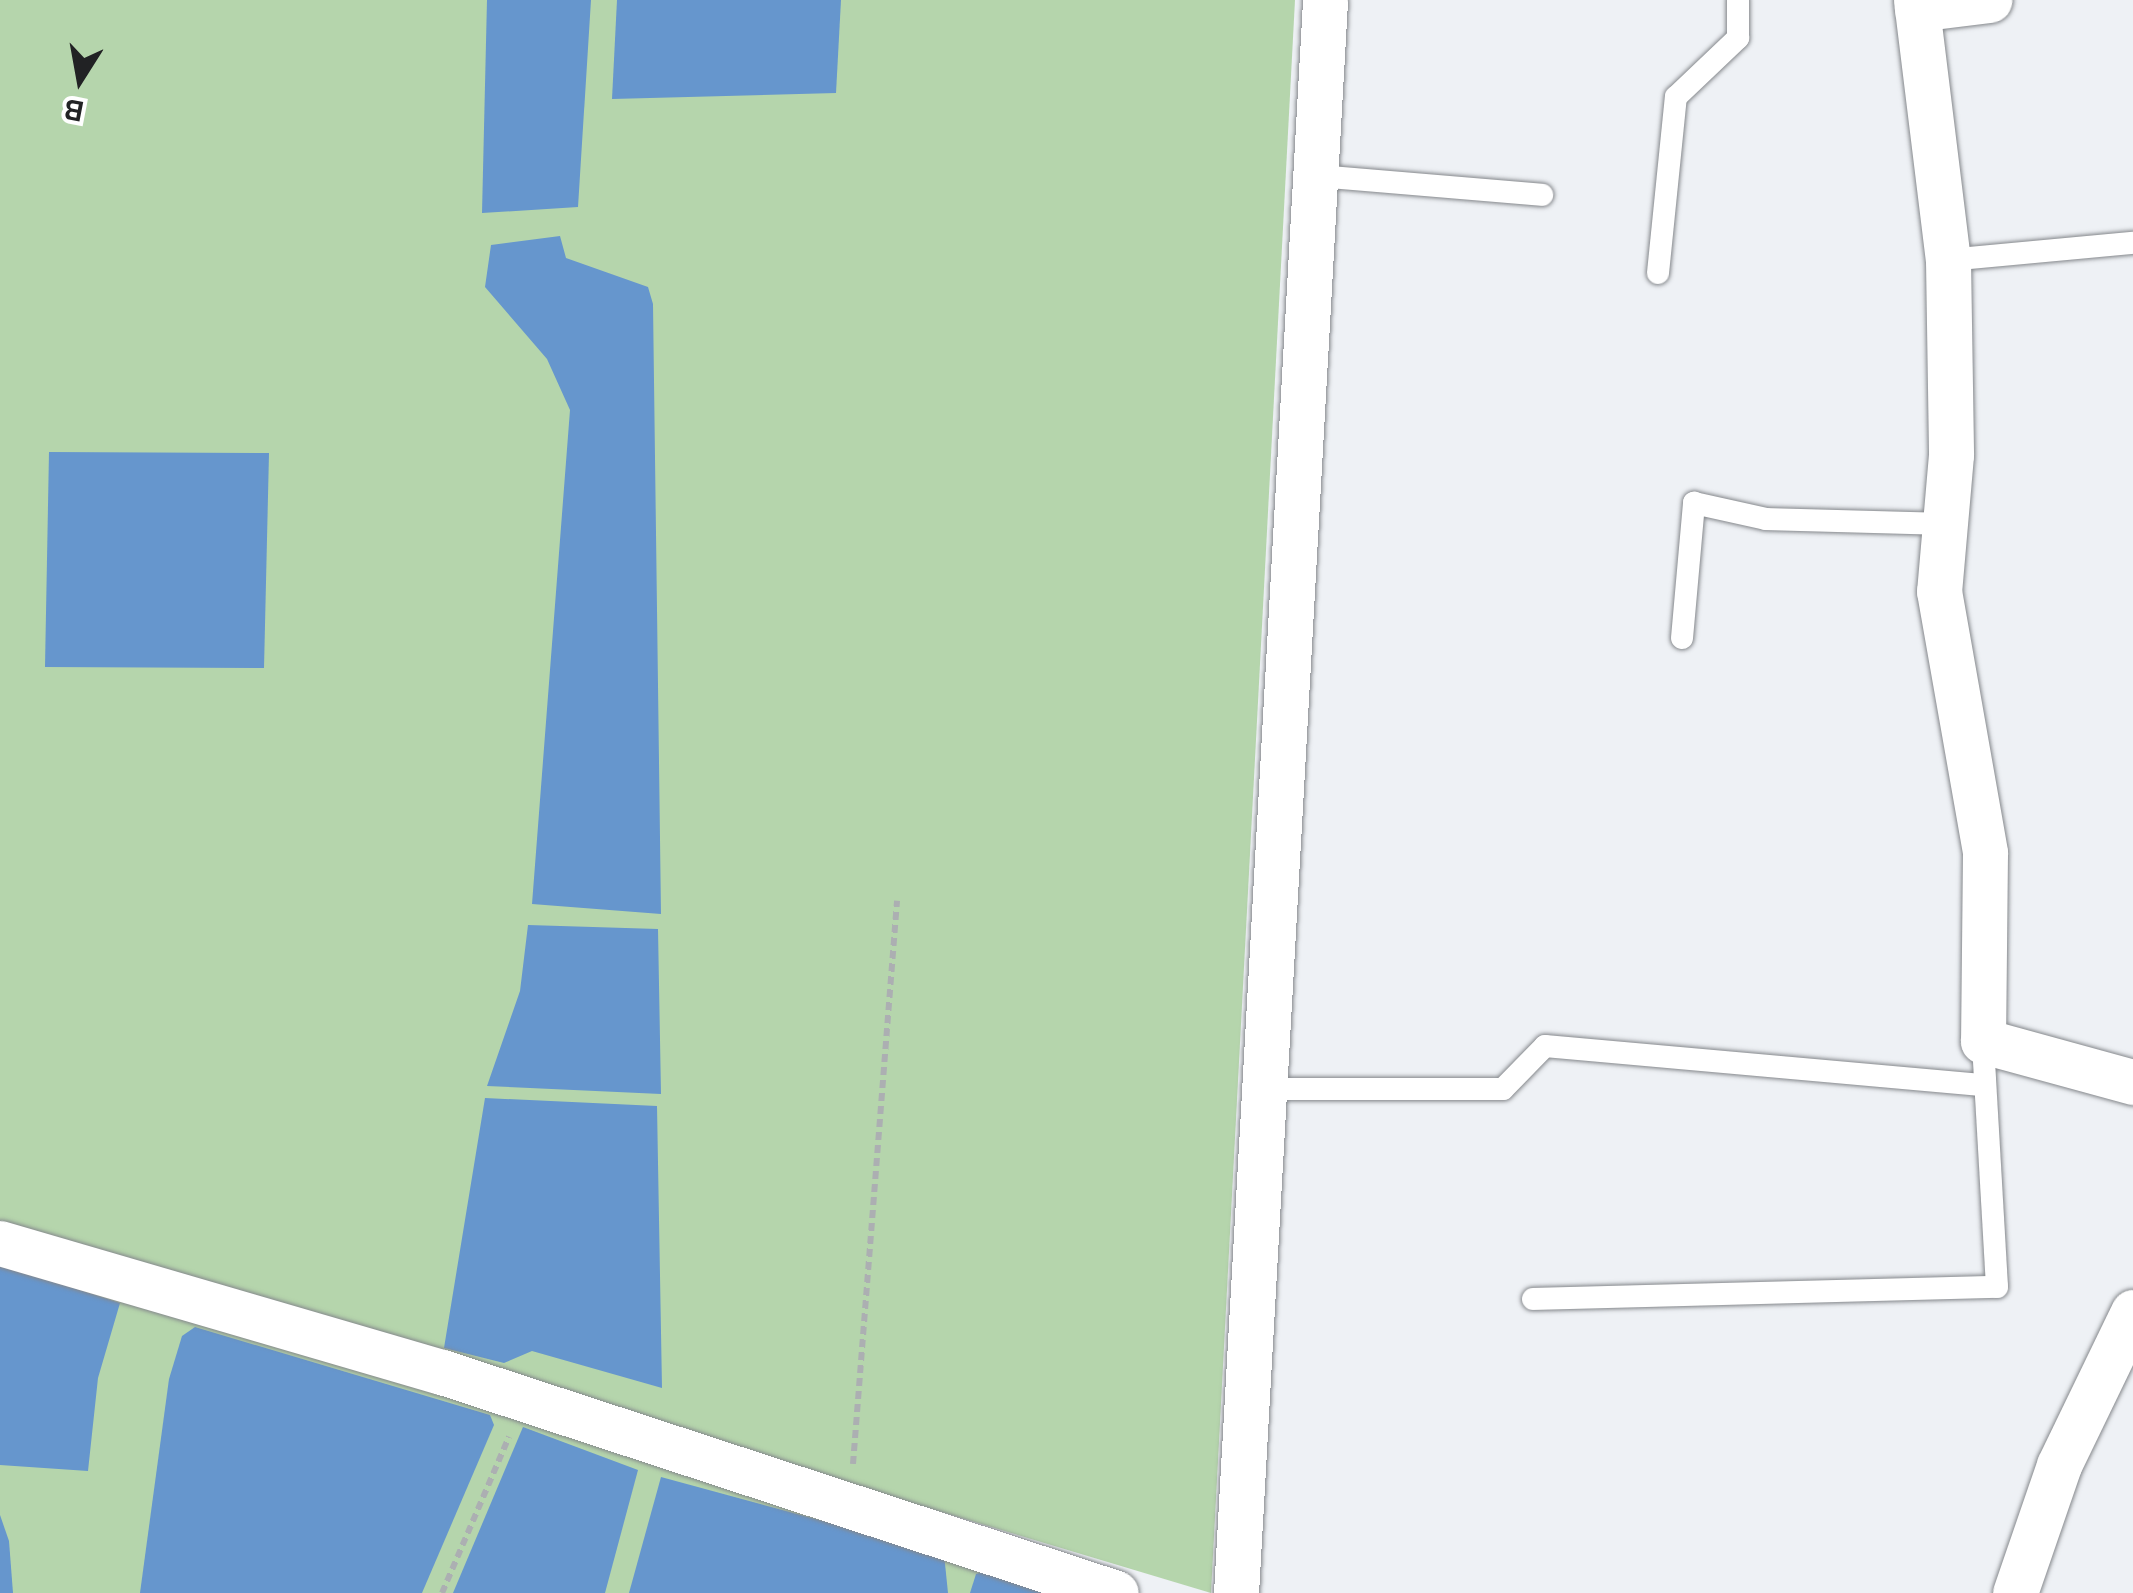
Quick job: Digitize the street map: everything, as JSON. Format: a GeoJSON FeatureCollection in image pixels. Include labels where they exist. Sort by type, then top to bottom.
{"type":"FeatureCollection","features":[{"type":"Feature","properties":{"kind":"street"},"geometry":{"type":"LineString","coordinates":[[1236,1593],[1259,1089],[1325,0]]}},
{"type":"Feature","properties":{"kind":"street"},"geometry":{"type":"LineString","coordinates":[[1989,0],[1916,4],[1948,260],[1942,628],[1985,853],[1984,1063],[2133,1082]]}},
{"type":"Feature","properties":{"kind":"street"},"geometry":{"type":"LineString","coordinates":[[0,1243],[525,1399],[1116,1593]]}},
{"type":"Feature","properties":{"kind":"street"},"geometry":{"type":"LineString","coordinates":[[2015,1593],[2058,1465],[2133,1312]]}},
{"type":"Feature","properties":{"kind":"lane"},"geometry":{"type":"LineString","coordinates":[[1658,273],[1676,96],[1738,38],[1738,0]]}},
{"type":"Feature","properties":{"kind":"lane"},"geometry":{"type":"LineString","coordinates":[[1317,176],[1542,194]]}},
{"type":"Feature","properties":{"kind":"lane"},"geometry":{"type":"LineString","coordinates":[[1948,260],[2133,243]]}},
{"type":"Feature","properties":{"kind":"lane"},"geometry":{"type":"LineString","coordinates":[[1682,638],[1694,503],[1781,520],[1945,524]]}},
{"type":"Feature","properties":{"kind":"lane"},"geometry":{"type":"LineString","coordinates":[[1259,1089],[1503,1089],[1545,1046],[1984,1063],[1997,1287],[1534,1299]]}},
{"type":"Feature","properties":{"kind":"path"},"geometry":{"type":"LineString","coordinates":[[847,1505],[897,901]]}},
{"type":"Feature","properties":{"kind":"path"},"geometry":{"type":"LineString","coordinates":[[442,1593],[525,1399]]}},
{"type":"Feature","properties":{"kind":"green space"},"geometry":{"type":"Polygon","coordinates":[[[0,0],[1295,0],[1211,1593],[0,1229],[0,0]]]}},
{"type":"Feature","properties":{"kind":"green space"},"geometry":{"type":"Polygon","coordinates":[[[0,1256],[1088,1593],[0,1593],[0,1256]]]}},
{"type":"Feature","properties":{"kind":"water"},"geometry":{"type":"Polygon","coordinates":[[[487,0],[591,0],[578,207],[482,213],[487,0]]]}},
{"type":"Feature","properties":{"kind":"water"},"geometry":{"type":"Polygon","coordinates":[[[617,0],[841,0],[836,93],[612,99],[617,0]]]}},
{"type":"Feature","properties":{"kind":"water"},"geometry":{"type":"Polygon","coordinates":[[[560,236],[566,258],[648,287],[653,304],[661,914],[532,904],[570,410],[547,359],[485,287],[491,245],[560,236]]]}},
{"type":"Feature","properties":{"kind":"water"},"geometry":{"type":"Polygon","coordinates":[[[49,452],[269,453],[264,668],[45,667],[49,452]]]}},
{"type":"Feature","properties":{"kind":"water"},"geometry":{"type":"Polygon","coordinates":[[[528,925],[658,929],[661,1094],[487,1086],[520,991],[528,925]]]}},
{"type":"Feature","properties":{"kind":"water"},"geometry":{"type":"Polygon","coordinates":[[[485,1098],[657,1106],[662,1388],[532,1351],[504,1363],[444,1348],[485,1098]]]}},
{"type":"Feature","properties":{"kind":"water"},"geometry":{"type":"Polygon","coordinates":[[[0,1264],[120,1303],[98,1378],[88,1471],[0,1465],[0,1264]]]}},
{"type":"Feature","properties":{"kind":"water"},"geometry":{"type":"Polygon","coordinates":[[[195,1327],[490,1415],[494,1425],[422,1593],[140,1593],[169,1379],[182,1336],[195,1327]]]}},
{"type":"Feature","properties":{"kind":"water"},"geometry":{"type":"Polygon","coordinates":[[[523,1427],[638,1470],[605,1593],[453,1593],[523,1427]]]}},
{"type":"Feature","properties":{"kind":"water"},"geometry":{"type":"Polygon","coordinates":[[[661,1477],[944,1554],[948,1593],[629,1593],[661,1477]]]}},
{"type":"Feature","properties":{"kind":"water"},"geometry":{"type":"Polygon","coordinates":[[[0,1515],[9,1541],[13,1593],[0,1593],[0,1515]]]}},
{"type":"Feature","properties":{"kind":"water"},"geometry":{"type":"Polygon","coordinates":[[[992,1569],[1063,1593],[970,1593],[976,1574],[992,1569]]]}}]}
